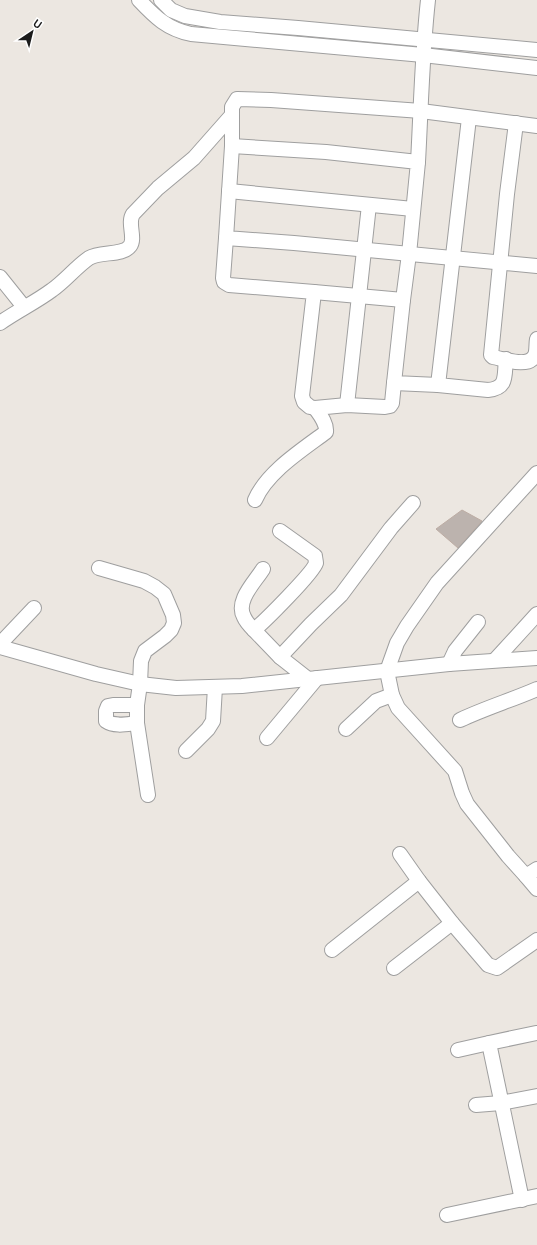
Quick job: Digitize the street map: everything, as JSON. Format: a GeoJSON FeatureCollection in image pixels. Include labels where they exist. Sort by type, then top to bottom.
{"type":"FeatureCollection","features":[{"type":"Feature","properties":{"kind":"street"},"geometry":{"type":"LineString","coordinates":[[138,0],[161,22],[178,32],[423,55],[537,68]]}},
{"type":"Feature","properties":{"kind":"street"},"geometry":{"type":"LineString","coordinates":[[161,0],[171,10],[185,16],[220,22],[537,50]]}},
{"type":"Feature","properties":{"kind":"street"},"geometry":{"type":"LineString","coordinates":[[314,292],[302,396],[304,402],[310,407],[315,408],[347,405],[390,406],[392,403],[418,162],[423,55],[428,0]]}},
{"type":"Feature","properties":{"kind":"street"},"geometry":{"type":"LineString","coordinates":[[297,44],[298,28]]}},
{"type":"Feature","properties":{"kind":"street"},"geometry":{"type":"LineString","coordinates":[[403,300],[229,285],[224,282],[223,278],[232,146],[232,107],[234,102],[237,99],[243,98],[421,111],[537,126]]}},
{"type":"Feature","properties":{"kind":"street"},"geometry":{"type":"LineString","coordinates":[[0,323],[52,290],[90,258],[104,253],[123,251],[129,247],[132,242],[131,219],[133,214],[158,188],[194,158],[232,115]]}},
{"type":"Feature","properties":{"kind":"street"},"geometry":{"type":"LineString","coordinates":[[438,385],[469,118]]}},
{"type":"Feature","properties":{"kind":"street"},"geometry":{"type":"LineString","coordinates":[[516,123],[507,194],[491,353],[493,357],[522,363],[530,361],[535,355],[537,339]]}},
{"type":"Feature","properties":{"kind":"street"},"geometry":{"type":"LineString","coordinates":[[232,146],[326,152],[418,162]]}},
{"type":"Feature","properties":{"kind":"street"},"geometry":{"type":"LineString","coordinates":[[229,191],[413,209]]}},
{"type":"Feature","properties":{"kind":"street"},"geometry":{"type":"LineString","coordinates":[[347,405],[369,205]]}},
{"type":"Feature","properties":{"kind":"street"},"geometry":{"type":"LineString","coordinates":[[226,238],[364,249],[537,266]]}},
{"type":"Feature","properties":{"kind":"street"},"geometry":{"type":"LineString","coordinates":[[0,277],[24,307]]}},
{"type":"Feature","properties":{"kind":"street"},"geometry":{"type":"LineString","coordinates":[[394,383],[438,385],[488,390],[496,389],[501,387],[503,382],[506,359]]}},
{"type":"Feature","properties":{"kind":"street"},"geometry":{"type":"LineString","coordinates":[[255,500],[262,487],[274,473],[326,432],[324,421],[315,408]]}},
{"type":"Feature","properties":{"kind":"street"},"geometry":{"type":"LineString","coordinates":[[537,473],[437,584],[407,626],[397,643],[387,671],[394,702],[401,713],[455,771],[467,804],[508,856],[532,872],[537,889]]}},
{"type":"Feature","properties":{"kind":"street"},"geometry":{"type":"LineString","coordinates":[[280,658],[311,624],[341,595],[388,532],[413,503]]}},
{"type":"Feature","properties":{"kind":"street"},"geometry":{"type":"LineString","coordinates":[[254,630],[263,623],[287,597],[316,562],[315,556],[280,531]]}},
{"type":"Feature","properties":{"kind":"street"},"geometry":{"type":"LineString","coordinates":[[99,568],[144,581],[155,587],[164,594],[173,615],[174,623],[171,630],[142,655],[141,661],[137,704],[137,723],[148,795]]}},
{"type":"Feature","properties":{"kind":"street"},"geometry":{"type":"LineString","coordinates":[[263,569],[244,598],[241,608],[243,616],[280,658],[312,679]]}},
{"type":"Feature","properties":{"kind":"street"},"geometry":{"type":"LineString","coordinates":[[0,644],[34,608]]}},
{"type":"Feature","properties":{"kind":"street"},"geometry":{"type":"LineString","coordinates":[[495,660],[537,614]]}},
{"type":"Feature","properties":{"kind":"street"},"geometry":{"type":"LineString","coordinates":[[449,664],[455,651],[478,622]]}},
{"type":"Feature","properties":{"kind":"street"},"geometry":{"type":"LineString","coordinates":[[0,648],[96,674],[140,684],[176,688],[242,686],[449,664],[537,658]]}},
{"type":"Feature","properties":{"kind":"street"},"geometry":{"type":"LineString","coordinates":[[267,738],[312,679]]}},
{"type":"Feature","properties":{"kind":"street"},"geometry":{"type":"LineString","coordinates":[[186,751],[208,729],[213,721],[215,687]]}},
{"type":"Feature","properties":{"kind":"street"},"geometry":{"type":"LineString","coordinates":[[460,720],[514,699],[537,688]]}},
{"type":"Feature","properties":{"kind":"street"},"geometry":{"type":"LineString","coordinates":[[346,729],[376,701],[392,695]]}},
{"type":"Feature","properties":{"kind":"street"},"geometry":{"type":"LineString","coordinates":[[137,704],[108,706],[106,711],[106,721],[109,723],[137,723]]}},
{"type":"Feature","properties":{"kind":"street"},"geometry":{"type":"LineString","coordinates":[[400,854],[452,923],[488,965],[497,968],[537,940]]}},
{"type":"Feature","properties":{"kind":"street"},"geometry":{"type":"LineString","coordinates":[[332,950],[419,881]]}},
{"type":"Feature","properties":{"kind":"street"},"geometry":{"type":"LineString","coordinates":[[394,968],[452,923]]}},
{"type":"Feature","properties":{"kind":"street"},"geometry":{"type":"LineString","coordinates":[[458,1050],[536,1033]]}},
{"type":"Feature","properties":{"kind":"street"},"geometry":{"type":"LineString","coordinates":[[489,1043],[522,1200]]}},
{"type":"Feature","properties":{"kind":"street"},"geometry":{"type":"LineString","coordinates":[[476,1105],[501,1103],[537,1096]]}},
{"type":"Feature","properties":{"kind":"street"},"geometry":{"type":"LineString","coordinates":[[447,1215],[537,1196]]}},
{"type":"Feature","properties":{"kind":"building"},"geometry":{"type":"Polygon","coordinates":[[[462,510],[482,521],[458,548],[436,529],[462,510]]]}}]}
